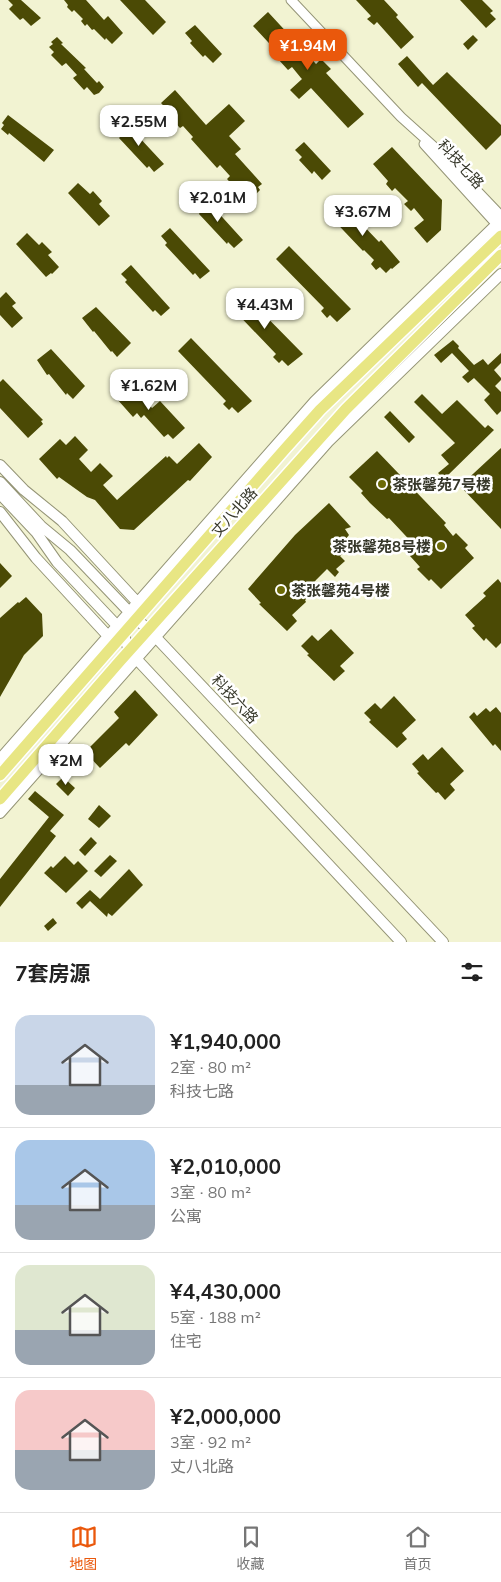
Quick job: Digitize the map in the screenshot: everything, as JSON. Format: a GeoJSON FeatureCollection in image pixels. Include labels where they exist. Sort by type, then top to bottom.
{"type":"FeatureCollection","features":[{"type":"Feature","properties":{"kind":"main road"},"geometry":{"type":"LineString","coordinates":[[132,615],[137,602],[315,401],[500,222]]}},
{"type":"Feature","properties":{"kind":"main road","name":"丈八北路"},"geometry":{"type":"LineString","coordinates":[[0,775],[132,615],[320,410],[501,236]]}},
{"type":"Feature","properties":{"kind":"main road","name":"丈八北路"},"geometry":{"type":"LineString","coordinates":[[0,799],[152,633],[346,409],[501,255]]}},
{"type":"Feature","properties":{"kind":"main road"},"geometry":{"type":"LineString","coordinates":[[152,633],[328,442],[501,274]]}},
{"type":"Feature","properties":{"kind":"main road"},"geometry":{"type":"LineString","coordinates":[[0,465],[24,490],[62,521],[137,602]]}},
{"type":"Feature","properties":{"kind":"main road","name":"科技六路"},"geometry":{"type":"LineString","coordinates":[[0,482],[41,526],[70,550],[132,615],[152,633],[443,942]]}},
{"type":"Feature","properties":{"kind":"main road"},"geometry":{"type":"LineString","coordinates":[[0,494],[36,532],[56,562],[120,629],[133,654],[402,942]]}},
{"type":"Feature","properties":{"kind":"main road"},"geometry":{"type":"LineString","coordinates":[[0,512],[36,558],[108,636]]}},
{"type":"Feature","properties":{"kind":"main road"},"geometry":{"type":"LineString","coordinates":[[0,759],[108,636],[120,629]]}},
{"type":"Feature","properties":{"kind":"main road"},"geometry":{"type":"LineString","coordinates":[[0,814],[133,654]]}},
{"type":"Feature","properties":{"kind":"street","name":"科技七路"},"geometry":{"type":"LineString","coordinates":[[292,0],[401,117],[436,159],[500,222]]}},
{"type":"Feature","properties":{"kind":"building"},"geometry":{"type":"Polygon","coordinates":[[[8,0],[21,0],[41,18],[31,26],[23,18],[20,20],[9,9],[13,5],[8,0]]]}},
{"type":"Feature","properties":{"kind":"building"},"geometry":{"type":"Polygon","coordinates":[[[64,0],[86,0],[104,20],[108,16],[123,33],[112,44],[94,29],[92,30],[87,24],[85,26],[81,21],[83,19],[74,10],[72,12],[67,7],[68,5],[64,0]]]}},
{"type":"Feature","properties":{"kind":"building"},"geometry":{"type":"Polygon","coordinates":[[[120,0],[145,0],[166,22],[153,35],[120,0]]]}},
{"type":"Feature","properties":{"kind":"building"},"geometry":{"type":"Polygon","coordinates":[[[356,0],[384,0],[414,37],[401,49],[377,22],[374,25],[367,19],[371,16],[356,0]]]}},
{"type":"Feature","properties":{"kind":"building"},"geometry":{"type":"Polygon","coordinates":[[[460,0],[482,0],[493,11],[490,13],[496,19],[486,28],[460,0]]]}},
{"type":"Feature","properties":{"kind":"building"},"geometry":{"type":"Polygon","coordinates":[[[268,12],[316,64],[321,59],[331,69],[326,73],[364,114],[348,128],[311,88],[299,99],[290,90],[302,79],[292,67],[288,70],[278,59],[281,56],[253,26],[268,12]]]}},
{"type":"Feature","properties":{"kind":"building"},"geometry":{"type":"Polygon","coordinates":[[[195,25],[222,54],[213,63],[205,55],[203,57],[190,43],[192,41],[185,33],[195,25]]]}},
{"type":"Feature","properties":{"kind":"building"},"geometry":{"type":"Polygon","coordinates":[[[473,35],[478,40],[468,50],[463,44],[473,35]]]}},
{"type":"Feature","properties":{"kind":"building"},"geometry":{"type":"Polygon","coordinates":[[[57,37],[63,43],[61,44],[86,68],[84,69],[97,83],[99,81],[104,87],[99,93],[94,95],[87,87],[84,90],[73,78],[77,75],[66,63],[62,66],[51,55],[54,52],[49,47],[53,44],[51,42],[57,37]]]}},
{"type":"Feature","properties":{"kind":"building"},"geometry":{"type":"Polygon","coordinates":[[[407,56],[433,85],[447,72],[501,125],[501,135],[486,150],[422,83],[418,87],[398,64],[407,56]]]}},
{"type":"Feature","properties":{"kind":"building"},"geometry":{"type":"Polygon","coordinates":[[[175,90],[206,125],[229,104],[245,121],[229,136],[241,149],[235,154],[262,184],[258,187],[260,190],[251,199],[241,188],[238,191],[227,179],[230,176],[220,165],[217,168],[191,139],[193,137],[183,126],[180,128],[169,116],[171,114],[161,103],[175,90]]]}},
{"type":"Feature","properties":{"kind":"building"},"geometry":{"type":"Polygon","coordinates":[[[8,115],[54,150],[44,162],[9,133],[8,135],[1,129],[4,125],[2,123],[8,115]]]}},
{"type":"Feature","properties":{"kind":"building"},"geometry":{"type":"Polygon","coordinates":[[[124,121],[164,164],[154,172],[149,166],[147,168],[119,138],[121,136],[115,129],[124,121]]]}},
{"type":"Feature","properties":{"kind":"building"},"geometry":{"type":"Polygon","coordinates":[[[304,142],[331,171],[322,180],[314,171],[312,174],[299,160],[302,157],[295,150],[304,142]]]}},
{"type":"Feature","properties":{"kind":"building"},"geometry":{"type":"Polygon","coordinates":[[[392,147],[442,200],[441,230],[427,243],[414,228],[424,220],[414,208],[411,211],[404,204],[408,201],[395,188],[392,191],[386,184],[388,181],[373,164],[392,147]]]}},
{"type":"Feature","properties":{"kind":"building"},"geometry":{"type":"Polygon","coordinates":[[[78,183],[90,194],[93,191],[102,201],[99,204],[110,216],[99,226],[68,193],[78,183]]]}},
{"type":"Feature","properties":{"kind":"building"},"geometry":{"type":"Polygon","coordinates":[[[204,197],[243,240],[234,248],[228,242],[227,244],[199,214],[200,212],[194,205],[204,197]]]}},
{"type":"Feature","properties":{"kind":"building"},"geometry":{"type":"Polygon","coordinates":[[[338,199],[379,242],[381,240],[400,262],[392,269],[386,273],[380,267],[376,270],[371,264],[374,260],[325,211],[338,199]]]}},
{"type":"Feature","properties":{"kind":"building"},"geometry":{"type":"Polygon","coordinates":[[[170,228],[210,271],[200,279],[195,273],[193,275],[165,245],[167,243],[161,236],[170,228]]]}},
{"type":"Feature","properties":{"kind":"building"},"geometry":{"type":"Polygon","coordinates":[[[27,233],[39,245],[42,242],[52,252],[48,255],[59,267],[52,274],[46,277],[16,244],[27,233]]]}},
{"type":"Feature","properties":{"kind":"building"},"geometry":{"type":"Polygon","coordinates":[[[289,246],[351,309],[337,322],[330,315],[327,318],[321,311],[324,308],[276,259],[289,246]]]}},
{"type":"Feature","properties":{"kind":"building"},"geometry":{"type":"Polygon","coordinates":[[[131,265],[170,308],[161,316],[155,310],[153,312],[125,282],[127,280],[121,274],[131,265]]]}},
{"type":"Feature","properties":{"kind":"building"},"geometry":{"type":"Polygon","coordinates":[[[241,291],[303,354],[288,366],[282,360],[279,363],[273,357],[276,354],[228,304],[241,291]]]}},
{"type":"Feature","properties":{"kind":"building"},"geometry":{"type":"Polygon","coordinates":[[[6,292],[16,303],[12,306],[23,318],[12,328],[0,315],[0,298],[6,292]]]}},
{"type":"Feature","properties":{"kind":"building"},"geometry":{"type":"Polygon","coordinates":[[[96,307],[131,343],[117,357],[82,318],[96,307]]]}},
{"type":"Feature","properties":{"kind":"building"},"geometry":{"type":"Polygon","coordinates":[[[191,338],[252,401],[238,413],[232,407],[229,410],[223,404],[226,401],[178,351],[191,338]]]}},
{"type":"Feature","properties":{"kind":"building"},"geometry":{"type":"Polygon","coordinates":[[[453,340],[474,365],[483,359],[488,365],[501,353],[501,363],[494,370],[501,378],[495,386],[501,392],[501,411],[497,415],[484,400],[490,394],[474,378],[468,383],[462,377],[469,371],[452,353],[441,363],[434,355],[453,340]]]}},
{"type":"Feature","properties":{"kind":"building"},"geometry":{"type":"Polygon","coordinates":[[[51,349],[85,386],[73,399],[67,393],[66,395],[49,374],[47,375],[37,360],[51,349]]]}},
{"type":"Feature","properties":{"kind":"building"},"geometry":{"type":"Polygon","coordinates":[[[3,379],[43,420],[41,421],[43,424],[28,438],[0,408],[0,382],[3,379]]]}},
{"type":"Feature","properties":{"kind":"building"},"geometry":{"type":"Polygon","coordinates":[[[127,380],[152,408],[160,401],[185,428],[173,439],[168,434],[164,437],[144,415],[141,418],[137,413],[133,417],[117,399],[118,397],[114,392],[127,380]]]}},
{"type":"Feature","properties":{"kind":"building"},"geometry":{"type":"Polygon","coordinates":[[[422,394],[442,414],[457,400],[485,428],[488,425],[494,430],[444,479],[438,473],[449,464],[441,455],[455,443],[414,402],[422,394]]]}},
{"type":"Feature","properties":{"kind":"building"},"geometry":{"type":"Polygon","coordinates":[[[390,411],[415,437],[409,443],[384,417],[390,411]]]}},
{"type":"Feature","properties":{"kind":"building"},"geometry":{"type":"Polygon","coordinates":[[[75,436],[88,450],[79,459],[91,472],[100,463],[113,476],[103,485],[117,500],[166,456],[167,458],[169,456],[177,464],[199,443],[212,457],[190,481],[188,480],[134,530],[120,529],[95,500],[87,497],[59,477],[57,479],[39,459],[60,439],[66,445],[75,436]]]}},
{"type":"Feature","properties":{"kind":"building"},"geometry":{"type":"Polygon","coordinates":[[[501,448],[501,529],[460,486],[501,448]]]}},
{"type":"Feature","properties":{"kind":"building"},"geometry":{"type":"Polygon","coordinates":[[[377,451],[446,523],[444,525],[453,536],[456,533],[468,545],[465,548],[474,558],[441,589],[431,579],[429,581],[417,569],[420,567],[410,556],[418,549],[389,518],[387,519],[370,503],[361,493],[363,491],[349,477],[377,451]]]}},
{"type":"Feature","properties":{"kind":"building"},"geometry":{"type":"Polygon","coordinates":[[[329,503],[351,527],[345,529],[349,535],[345,540],[348,543],[343,547],[346,551],[340,556],[345,561],[336,569],[339,572],[335,577],[327,569],[316,580],[313,584],[312,594],[292,615],[297,621],[287,631],[259,604],[261,603],[248,589],[295,535],[329,503]]]}},
{"type":"Feature","properties":{"kind":"building"},"geometry":{"type":"Polygon","coordinates":[[[0,563],[12,576],[0,588],[0,563]]]}},
{"type":"Feature","properties":{"kind":"building"},"geometry":{"type":"Polygon","coordinates":[[[498,579],[501,583],[501,643],[496,648],[486,638],[484,641],[472,628],[475,626],[465,615],[486,596],[483,593],[498,579]]]}},
{"type":"Feature","properties":{"kind":"building"},"geometry":{"type":"Polygon","coordinates":[[[26,597],[42,614],[43,636],[24,655],[0,697],[0,618],[26,597]]]}},
{"type":"Feature","properties":{"kind":"building"},"geometry":{"type":"Polygon","coordinates":[[[331,629],[354,653],[340,666],[345,671],[334,681],[307,655],[309,654],[301,646],[312,635],[318,641],[331,629]]]}},
{"type":"Feature","properties":{"kind":"building"},"geometry":{"type":"Polygon","coordinates":[[[135,690],[158,715],[129,746],[126,743],[100,768],[85,752],[119,718],[114,712],[135,690]]]}},
{"type":"Feature","properties":{"kind":"building"},"geometry":{"type":"Polygon","coordinates":[[[394,696],[416,720],[402,733],[407,739],[397,748],[369,722],[371,720],[364,713],[375,703],[381,709],[394,696]]]}},
{"type":"Feature","properties":{"kind":"building"},"geometry":{"type":"Polygon","coordinates":[[[496,707],[501,713],[501,751],[495,744],[493,746],[469,717],[474,712],[477,716],[486,708],[490,712],[496,707]]]}},
{"type":"Feature","properties":{"kind":"building"},"geometry":{"type":"Polygon","coordinates":[[[442,747],[464,771],[450,784],[455,790],[445,800],[417,773],[419,772],[412,764],[423,754],[428,760],[442,747]]]}},
{"type":"Feature","properties":{"kind":"building"},"geometry":{"type":"Polygon","coordinates":[[[63,777],[75,788],[68,796],[56,784],[63,777]]]}},
{"type":"Feature","properties":{"kind":"building"},"geometry":{"type":"Polygon","coordinates":[[[35,791],[64,815],[50,831],[56,836],[0,907],[0,879],[49,817],[28,799],[35,791]]]}},
{"type":"Feature","properties":{"kind":"building"},"geometry":{"type":"Polygon","coordinates":[[[99,805],[111,816],[99,828],[88,819],[99,805]]]}},
{"type":"Feature","properties":{"kind":"building"},"geometry":{"type":"Polygon","coordinates":[[[91,837],[97,843],[85,856],[79,850],[91,837]]]}},
{"type":"Feature","properties":{"kind":"building"},"geometry":{"type":"Polygon","coordinates":[[[110,855],[117,861],[101,877],[94,871],[110,855]]]}},
{"type":"Feature","properties":{"kind":"building"},"geometry":{"type":"Polygon","coordinates":[[[65,856],[74,865],[78,861],[88,871],[66,893],[44,873],[51,866],[53,868],[65,856]]]}},
{"type":"Feature","properties":{"kind":"building"},"geometry":{"type":"Polygon","coordinates":[[[129,869],[143,885],[112,916],[108,913],[107,917],[90,901],[82,909],[76,903],[90,890],[100,899],[129,869]]]}},
{"type":"Feature","properties":{"kind":"building"},"geometry":{"type":"Polygon","coordinates":[[[53,918],[57,923],[48,931],[44,926],[53,918]]]}},
{"type":"Feature","properties":{"kind":"place","name":"茶张馨苑7号楼"},"geometry":{"type":"Point","coordinates":[382,484]}},
{"type":"Feature","properties":{"kind":"place","name":"茶张馨苑8号楼"},"geometry":{"type":"Point","coordinates":[441,546]}},
{"type":"Feature","properties":{"kind":"place","name":"茶张馨苑4号楼"},"geometry":{"type":"Point","coordinates":[281,590]}}]}
